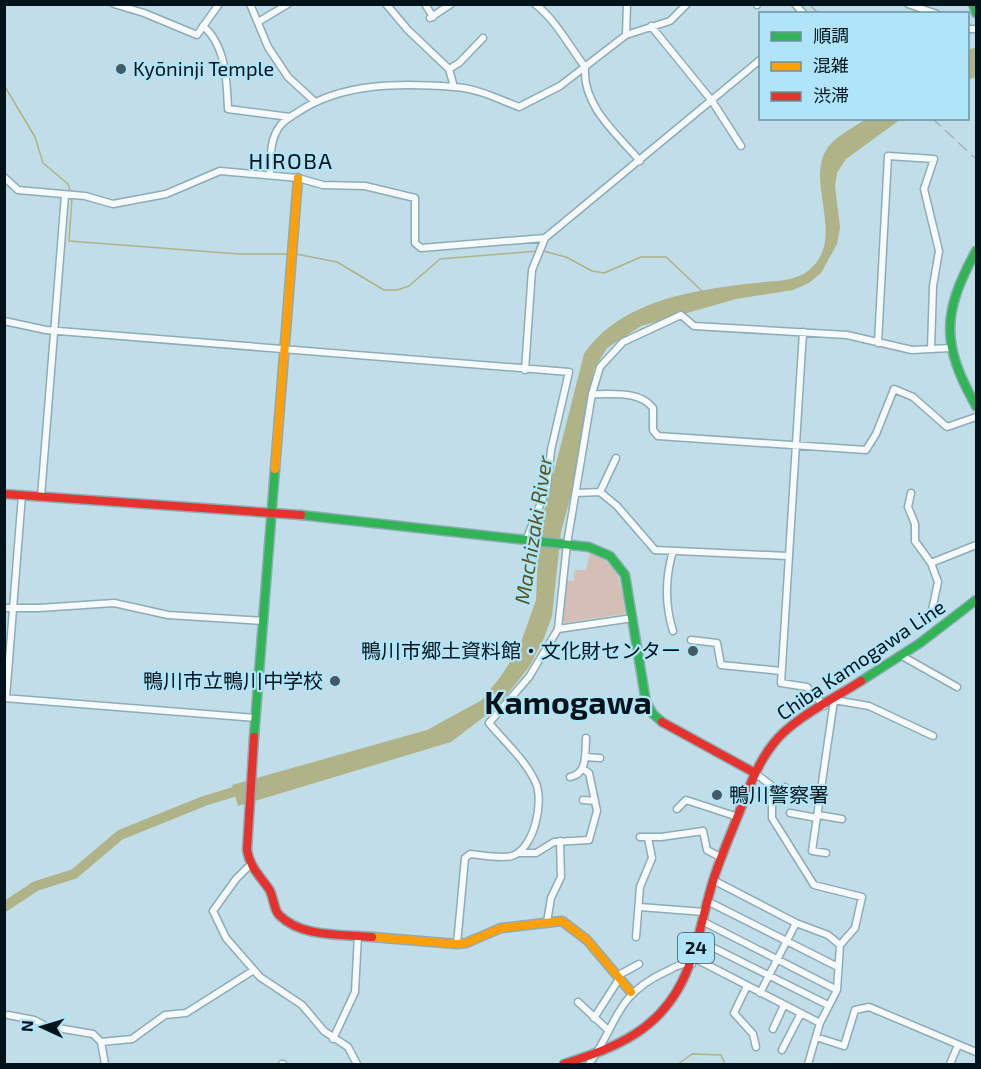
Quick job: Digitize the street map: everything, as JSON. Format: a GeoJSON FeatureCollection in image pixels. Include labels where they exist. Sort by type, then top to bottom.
{"type":"FeatureCollection","features":[{"type":"Feature","properties":{"kind":"main road"},"geometry":{"type":"LineString","coordinates":[[973,4],[976,13]]}},
{"type":"Feature","properties":{"kind":"main road"},"geometry":{"type":"LineString","coordinates":[[298,178],[287,349],[248,808],[247,850],[250,865],[271,892],[277,913],[291,924],[308,931],[457,944],[466,943],[501,928],[547,922],[567,922],[587,940],[631,992]]}},
{"type":"Feature","properties":{"kind":"main road"},"geometry":{"type":"LineString","coordinates":[[976,252],[951,300],[948,322],[950,348],[956,369],[976,406]]}},
{"type":"Feature","properties":{"kind":"main road"},"geometry":{"type":"LineString","coordinates":[[4,494],[273,512],[529,538],[599,550],[617,562],[628,583],[644,697],[653,713],[677,730],[755,773]]}},
{"type":"Feature","properties":{"kind":"main road","name":"Chiba Kamogawa Line"},"geometry":{"type":"LineString","coordinates":[[564,1065],[623,1042],[652,1021],[674,996],[693,961],[702,916],[713,880],[755,773],[778,738],[902,656],[976,600]]}},
{"type":"Feature","properties":{"kind":"street"},"geometry":{"type":"LineString","coordinates":[[114,4],[162,19],[197,35],[219,4]]}},
{"type":"Feature","properties":{"kind":"street"},"geometry":{"type":"LineString","coordinates":[[250,4],[268,47],[288,77],[314,101]]}},
{"type":"Feature","properties":{"kind":"street"},"geometry":{"type":"LineString","coordinates":[[258,22],[288,4]]}},
{"type":"Feature","properties":{"kind":"street"},"geometry":{"type":"LineString","coordinates":[[386,4],[408,30],[449,69],[454,87]]}},
{"type":"Feature","properties":{"kind":"street"},"geometry":{"type":"LineString","coordinates":[[425,4],[432,18],[451,4]]}},
{"type":"Feature","properties":{"kind":"street"},"geometry":{"type":"LineString","coordinates":[[535,4],[550,16],[556,29],[585,67],[584,77],[597,112],[640,161]]}},
{"type":"Feature","properties":{"kind":"street"},"geometry":{"type":"LineString","coordinates":[[626,35],[627,4]]}},
{"type":"Feature","properties":{"kind":"street"},"geometry":{"type":"LineString","coordinates":[[270,175],[271,146],[280,125],[314,101],[343,92],[371,87],[424,84],[454,87],[498,96],[519,107],[560,86],[626,35],[670,21],[687,4]]}},
{"type":"Feature","properties":{"kind":"street"},"geometry":{"type":"LineString","coordinates":[[912,5],[931,12]]}},
{"type":"Feature","properties":{"kind":"street"},"geometry":{"type":"LineString","coordinates":[[203,26],[210,32],[225,71],[228,109],[290,117]]}},
{"type":"Feature","properties":{"kind":"street"},"geometry":{"type":"LineString","coordinates":[[651,26],[712,101],[741,146]]}},
{"type":"Feature","properties":{"kind":"street"},"geometry":{"type":"LineString","coordinates":[[449,69],[459,63],[483,38]]}},
{"type":"Feature","properties":{"kind":"street"},"geometry":{"type":"LineString","coordinates":[[525,370],[532,270],[544,241],[759,61]]}},
{"type":"Feature","properties":{"kind":"street"},"geometry":{"type":"LineString","coordinates":[[878,344],[888,156],[934,159],[924,189],[939,251],[933,286],[931,350]]}},
{"type":"Feature","properties":{"kind":"street"},"geometry":{"type":"LineString","coordinates":[[4,177],[18,190],[69,195],[121,204],[166,194],[220,171],[298,178],[323,185],[365,186],[415,198],[415,243],[421,248],[544,241]]}},
{"type":"Feature","properties":{"kind":"street"},"geometry":{"type":"LineString","coordinates":[[41,496],[54,331],[69,195]]}},
{"type":"Feature","properties":{"kind":"street"},"geometry":{"type":"LineString","coordinates":[[518,853],[537,820],[538,788],[530,772],[489,723],[511,701],[529,677],[558,628],[566,544],[592,394],[600,367],[615,348],[639,332],[681,315],[694,326],[847,335],[912,350],[950,348]]}},
{"type":"Feature","properties":{"kind":"street"},"geometry":{"type":"LineString","coordinates":[[4,321],[54,331],[569,372],[551,450],[547,487],[529,538]]}},
{"type":"Feature","properties":{"kind":"street"},"geometry":{"type":"LineString","coordinates":[[803,332],[781,683],[807,687],[824,706]]}},
{"type":"Feature","properties":{"kind":"street"},"geometry":{"type":"LineString","coordinates":[[592,394],[634,396],[643,399],[653,408],[653,430],[658,436],[866,450],[876,434],[894,389],[913,397],[947,427],[976,417]]}},
{"type":"Feature","properties":{"kind":"street"},"geometry":{"type":"LineString","coordinates":[[600,492],[616,458]]}},
{"type":"Feature","properties":{"kind":"street"},"geometry":{"type":"LineString","coordinates":[[576,493],[600,492],[617,506],[652,548],[659,551],[788,556]]}},
{"type":"Feature","properties":{"kind":"street"},"geometry":{"type":"LineString","coordinates":[[911,494],[908,507],[915,524],[915,541],[931,563],[938,582],[931,615]]}},
{"type":"Feature","properties":{"kind":"street"},"geometry":{"type":"LineString","coordinates":[[22,495],[5,698],[256,718]]}},
{"type":"Feature","properties":{"kind":"street"},"geometry":{"type":"LineString","coordinates":[[931,563],[966,551],[976,544]]}},
{"type":"Feature","properties":{"kind":"street"},"geometry":{"type":"LineString","coordinates":[[673,551],[668,567],[667,612],[673,632]]}},
{"type":"Feature","properties":{"kind":"street"},"geometry":{"type":"LineString","coordinates":[[4,608],[114,603],[168,615],[264,621]]}},
{"type":"Feature","properties":{"kind":"street"},"geometry":{"type":"LineString","coordinates":[[558,628],[633,618]]}},
{"type":"Feature","properties":{"kind":"street"},"geometry":{"type":"LineString","coordinates":[[692,640],[717,643],[720,665],[781,671]]}},
{"type":"Feature","properties":{"kind":"street"},"geometry":{"type":"LineString","coordinates":[[902,656],[957,687]]}},
{"type":"Feature","properties":{"kind":"street"},"geometry":{"type":"LineString","coordinates":[[826,853],[812,850],[834,700],[869,706],[933,736]]}},
{"type":"Feature","properties":{"kind":"street"},"geometry":{"type":"LineString","coordinates":[[570,777],[576,776],[583,769],[586,738]]}},
{"type":"Feature","properties":{"kind":"street"},"geometry":{"type":"LineString","coordinates":[[585,758],[600,758]]}},
{"type":"Feature","properties":{"kind":"street"},"geometry":{"type":"LineString","coordinates":[[457,944],[465,858],[470,854],[509,857],[518,853],[536,853],[551,843],[560,841],[589,840],[597,811],[589,773],[583,769]]}},
{"type":"Feature","properties":{"kind":"street"},"geometry":{"type":"LineString","coordinates":[[755,773],[772,786],[772,818],[814,885],[862,897],[855,928],[840,945],[837,990],[820,1023],[808,1065]]}},
{"type":"Feature","properties":{"kind":"street"},"geometry":{"type":"LineString","coordinates":[[772,798],[782,799],[785,787]]}},
{"type":"Feature","properties":{"kind":"street"},"geometry":{"type":"LineString","coordinates":[[583,800],[595,801]]}},
{"type":"Feature","properties":{"kind":"street"},"geometry":{"type":"LineString","coordinates":[[677,809],[686,800],[738,817]]}},
{"type":"Feature","properties":{"kind":"street"},"geometry":{"type":"LineString","coordinates":[[790,813],[842,819]]}},
{"type":"Feature","properties":{"kind":"street"},"geometry":{"type":"LineString","coordinates":[[640,837],[703,831],[707,850],[722,858]]}},
{"type":"Feature","properties":{"kind":"street"},"geometry":{"type":"LineString","coordinates":[[636,938],[640,888],[652,858],[648,838]]}},
{"type":"Feature","properties":{"kind":"street"},"geometry":{"type":"LineString","coordinates":[[547,922],[552,898],[561,877],[560,841]]}},
{"type":"Feature","properties":{"kind":"street"},"geometry":{"type":"LineString","coordinates":[[250,865],[236,879],[213,911],[226,938],[269,984],[302,1005],[333,1039],[348,1047],[357,1065]]}},
{"type":"Feature","properties":{"kind":"street"},"geometry":{"type":"LineString","coordinates":[[713,880],[796,923],[828,935],[840,945]]}},
{"type":"Feature","properties":{"kind":"street"},"geometry":{"type":"LineString","coordinates":[[707,901],[838,967]]}},
{"type":"Feature","properties":{"kind":"street"},"geometry":{"type":"LineString","coordinates":[[640,907],[702,916],[837,990]]}},
{"type":"Feature","properties":{"kind":"street"},"geometry":{"type":"LineString","coordinates":[[760,993],[796,923]]}},
{"type":"Feature","properties":{"kind":"street"},"geometry":{"type":"LineString","coordinates":[[333,1039],[355,992],[358,935]]}},
{"type":"Feature","properties":{"kind":"street"},"geometry":{"type":"LineString","coordinates":[[698,940],[828,1005]]}},
{"type":"Feature","properties":{"kind":"street"},"geometry":{"type":"LineString","coordinates":[[589,1065],[598,1053],[608,1030],[631,992],[652,978],[680,964],[693,961],[820,1023]]}},
{"type":"Feature","properties":{"kind":"street"},"geometry":{"type":"LineString","coordinates":[[594,1018],[618,978],[639,964]]}},
{"type":"Feature","properties":{"kind":"street"},"geometry":{"type":"LineString","coordinates":[[101,1042],[132,1039],[165,1015],[186,1013],[254,970]]}},
{"type":"Feature","properties":{"kind":"street"},"geometry":{"type":"LineString","coordinates":[[747,986],[734,1013],[753,1034],[756,1047]]}},
{"type":"Feature","properties":{"kind":"street"},"geometry":{"type":"LineString","coordinates":[[578,1002],[608,1030]]}},
{"type":"Feature","properties":{"kind":"street"},"geometry":{"type":"LineString","coordinates":[[773,1029],[784,1005]]}},
{"type":"Feature","properties":{"kind":"street"},"geometry":{"type":"LineString","coordinates":[[816,1038],[844,1046],[855,1010],[869,1007],[976,1052]]}},
{"type":"Feature","properties":{"kind":"street"},"geometry":{"type":"LineString","coordinates":[[782,1050],[801,1013]]}},
{"type":"Feature","properties":{"kind":"street"},"geometry":{"type":"LineString","coordinates":[[8,1015],[34,1020],[56,1029],[93,1034],[101,1042],[105,1065]]}},
{"type":"Feature","properties":{"kind":"street"},"geometry":{"type":"LineString","coordinates":[[950,1065],[958,1045]]}},
{"type":"Feature","properties":{"kind":"shaded area"},"geometry":{"type":"Polygon","coordinates":[[[976,47],[976,77],[969,80],[969,50],[976,47]]]}},
{"type":"Feature","properties":{"kind":"shaded area"},"geometry":{"type":"Polygon","coordinates":[[[864,120],[900,120],[846,159],[837,173],[835,186],[840,227],[837,244],[821,273],[809,283],[793,290],[736,299],[641,326],[607,348],[594,369],[571,495],[561,532],[552,616],[529,667],[497,707],[451,742],[238,806],[232,785],[427,730],[482,700],[519,648],[536,600],[538,550],[543,515],[584,354],[599,336],[618,321],[660,301],[708,289],[789,279],[808,271],[820,258],[825,243],[826,226],[820,175],[822,160],[829,146],[864,120]]]}},
{"type":"Feature","properties":{"kind":"shaded area"},"geometry":{"type":"Polygon","coordinates":[[[590,553],[600,557],[613,569],[620,584],[625,612],[565,623],[563,620],[566,581],[574,581],[575,570],[586,570],[590,553]]]}},
{"type":"Feature","properties":{"kind":"waterway"},"geometry":{"type":"LineString","coordinates":[[4,85],[35,137],[43,163],[68,184],[71,193]]}},
{"type":"Feature","properties":{"kind":"waterway"},"geometry":{"type":"LineString","coordinates":[[72,198],[69,241],[239,254],[288,254]]}},
{"type":"Feature","properties":{"kind":"waterway"},"geometry":{"type":"LineString","coordinates":[[296,254],[337,262],[384,290],[397,290],[409,286],[440,259],[538,251]]}},
{"type":"Feature","properties":{"kind":"waterway"},"geometry":{"type":"LineString","coordinates":[[543,251],[566,257],[592,271],[604,273],[641,257],[666,257],[702,291]]}},
{"type":"Feature","properties":{"kind":"waterway","name":"Machizaki River"},"geometry":{"type":"LineString","coordinates":[[4,907],[36,886],[74,874],[120,835],[204,801],[247,788]]}},
{"type":"Feature","properties":{"kind":"waterway"},"geometry":{"type":"LineString","coordinates":[[678,1064],[692,1054],[721,1055],[725,1064]]}},
{"type":"Feature","properties":{"kind":"railway"},"geometry":{"type":"LineString","coordinates":[[809,4],[817,12]]}},
{"type":"Feature","properties":{"kind":"railway"},"geometry":{"type":"LineString","coordinates":[[934,120],[976,159]]}},
{"type":"Feature","properties":{"kind":"traffic: fast"},"geometry":{"type":"LineString","coordinates":[[973,4],[976,13]]}},
{"type":"Feature","properties":{"kind":"traffic: fast"},"geometry":{"type":"LineString","coordinates":[[976,251],[957,293],[950,329],[956,364],[976,406]]}},
{"type":"Feature","properties":{"kind":"traffic: fast"},"geometry":{"type":"LineString","coordinates":[[254,737],[275,469]]}},
{"type":"Feature","properties":{"kind":"traffic: fast"},"geometry":{"type":"LineString","coordinates":[[301,515],[589,547],[610,556],[625,575],[646,702],[653,714],[662,722]]}},
{"type":"Feature","properties":{"kind":"traffic: fast"},"geometry":{"type":"LineString","coordinates":[[861,681],[920,643],[976,600]]}},
{"type":"Feature","properties":{"kind":"traffic: slow"},"geometry":{"type":"LineString","coordinates":[[275,469],[298,178]]}},
{"type":"Feature","properties":{"kind":"traffic: slow"},"geometry":{"type":"LineString","coordinates":[[372,937],[457,944],[466,943],[501,928],[562,921],[587,940],[631,992]]}},
{"type":"Feature","properties":{"kind":"traffic: jam"},"geometry":{"type":"LineString","coordinates":[[4,494],[301,515]]}},
{"type":"Feature","properties":{"kind":"traffic: jam"},"geometry":{"type":"LineString","coordinates":[[564,1064],[627,1039],[654,1019],[669,1003],[689,966],[719,864],[749,786],[762,760],[773,744],[791,726],[861,681]]}},
{"type":"Feature","properties":{"kind":"traffic: jam"},"geometry":{"type":"LineString","coordinates":[[662,722],[755,773]]}},
{"type":"Feature","properties":{"kind":"traffic: jam"},"geometry":{"type":"LineString","coordinates":[[254,737],[247,850],[253,866],[271,892],[277,912],[299,928],[323,934],[372,937]]}},
{"type":"Feature","properties":{"kind":"place","name":"Kyōninji Temple"},"geometry":{"type":"Point","coordinates":[121,69]}},
{"type":"Feature","properties":{"kind":"place","name":"鴨川市郷土資料館・文化財センター"},"geometry":{"type":"Point","coordinates":[693,651]}},
{"type":"Feature","properties":{"kind":"place","name":"鴨川市立鴨川中学校"},"geometry":{"type":"Point","coordinates":[335,681]}},
{"type":"Feature","properties":{"kind":"place","name":"鴨川警察署"},"geometry":{"type":"Point","coordinates":[717,795]}},
{"type":"Feature","properties":{"kind":"district","name":"HIROBA"},"geometry":{"type":"Point","coordinates":[291,161]}},
{"type":"Feature","properties":{"kind":"district","name":"Kamogawa"},"geometry":{"type":"Point","coordinates":[568,703]}}]}
